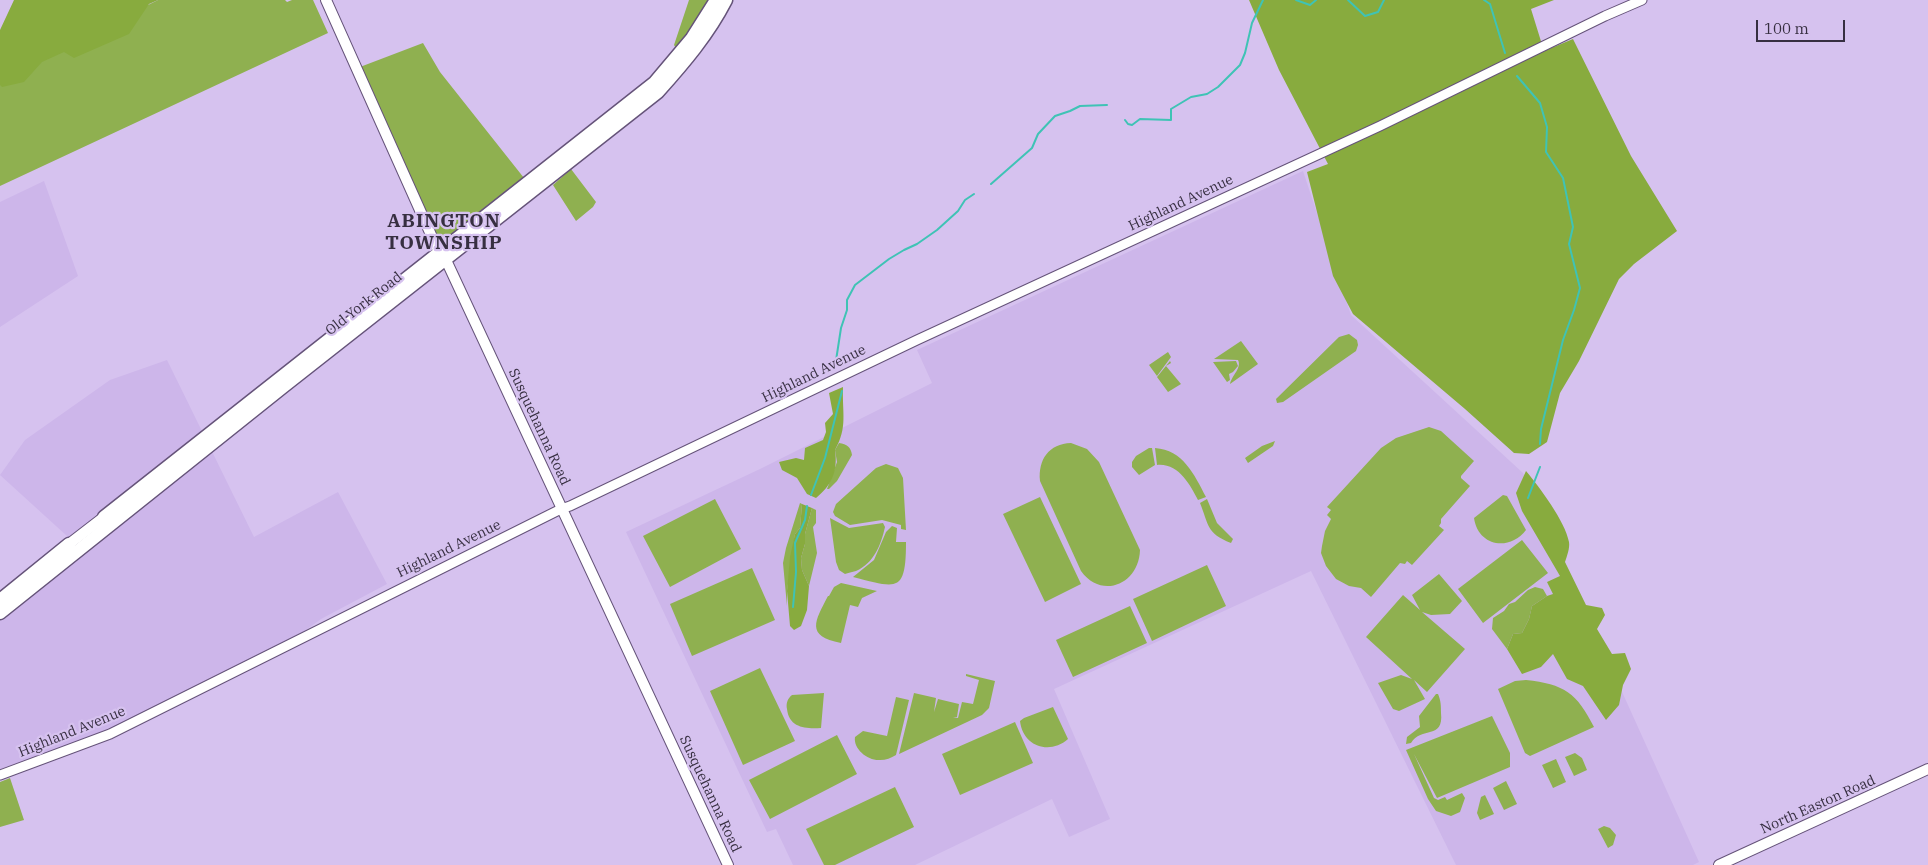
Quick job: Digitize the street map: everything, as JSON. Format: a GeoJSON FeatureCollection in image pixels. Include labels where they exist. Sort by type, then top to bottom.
{"type":"FeatureCollection","features":[{"type":"Feature","properties":{"kind":"highway","name":"Old York Road"},"geometry":{"type":"LineString","coordinates":[[0,613],[443,256],[654,83],[692,38],[716,0]]}},
{"type":"Feature","properties":{"kind":"highway","name":"Old York Road"},"geometry":{"type":"LineString","coordinates":[[104,517],[658,92],[715,22],[726,0]]}},
{"type":"Feature","properties":{"kind":"highway","name":"Old York Road"},"geometry":{"type":"LineString","coordinates":[[0,600],[69,544]]}},
{"type":"Feature","properties":{"kind":"main road","name":"Susquehanna Road"},"geometry":{"type":"LineString","coordinates":[[326,0],[434,242],[443,256],[511,396],[561,509],[728,865]]}},
{"type":"Feature","properties":{"kind":"main road","name":"Old York Road"},"geometry":{"type":"LineString","coordinates":[[69,544],[104,517]]}},
{"type":"Feature","properties":{"kind":"main road","name":"North Easton Road"},"geometry":{"type":"LineString","coordinates":[[1719,865],[1928,769]]}},
{"type":"Feature","properties":{"kind":"street","name":"Highland Avenue"},"geometry":{"type":"LineString","coordinates":[[0,775],[110,734],[561,509],[912,343],[1380,126],[1605,16],[1642,0]]}},
{"type":"Feature","properties":{"kind":"shaded area"},"geometry":{"type":"Polygon","coordinates":[[[1303,171],[1351,315],[1523,473],[1699,862],[1693,865],[1456,865],[1311,571],[1054,689],[1110,819],[1069,837],[1052,799],[915,865],[793,865],[776,829],[767,832],[626,532],[760,469],[932,383],[917,350],[1303,171]]]}},
{"type":"Feature","properties":{"kind":"shaded area"},"geometry":{"type":"Polygon","coordinates":[[[44,181],[78,276],[0,327],[0,202],[44,181]]]}},
{"type":"Feature","properties":{"kind":"shaded area"},"geometry":{"type":"Polygon","coordinates":[[[167,360],[254,537],[338,492],[387,584],[321,619],[303,632],[105,731],[0,770],[0,602],[67,536],[0,475],[25,440],[110,380],[167,360]]]}},
{"type":"Feature","properties":{"kind":"green space"},"geometry":{"type":"Polygon","coordinates":[[[14,0],[158,0],[149,4],[129,34],[74,58],[64,52],[42,62],[24,82],[2,87],[0,85],[0,30],[14,0]]]}},
{"type":"Feature","properties":{"kind":"green space"},"geometry":{"type":"Polygon","coordinates":[[[158,0],[285,0],[287,2],[292,0],[313,0],[328,33],[0,186],[0,79],[158,0]]]}},
{"type":"Feature","properties":{"kind":"green space"},"geometry":{"type":"Polygon","coordinates":[[[689,0],[713,0],[677,50],[674,45],[689,0]]]}},
{"type":"Feature","properties":{"kind":"green space"},"geometry":{"type":"Polygon","coordinates":[[[1249,0],[1554,0],[1531,9],[1544,51],[1573,39],[1631,156],[1677,231],[1634,264],[1619,279],[1579,361],[1560,393],[1547,442],[1529,454],[1514,453],[1353,314],[1333,276],[1307,172],[1328,164],[1279,70],[1249,0]]]}},
{"type":"Feature","properties":{"kind":"green space"},"geometry":{"type":"Polygon","coordinates":[[[423,43],[440,72],[524,178],[443,242],[439,241],[360,67],[423,43]]]}},
{"type":"Feature","properties":{"kind":"green space"},"geometry":{"type":"Polygon","coordinates":[[[571,169],[596,202],[593,207],[576,221],[553,185],[571,169]]]}},
{"type":"Feature","properties":{"kind":"green space"},"geometry":{"type":"Polygon","coordinates":[[[1349,334],[1357,340],[1356,351],[1283,402],[1277,403],[1276,399],[1339,337],[1349,334]]]}},
{"type":"Feature","properties":{"kind":"green space"},"geometry":{"type":"Polygon","coordinates":[[[1241,341],[1258,364],[1230,384],[1239,366],[1238,360],[1214,359],[1241,341]]]}},
{"type":"Feature","properties":{"kind":"green space"},"geometry":{"type":"Polygon","coordinates":[[[1168,352],[1171,357],[1157,376],[1149,365],[1168,352]]]}},
{"type":"Feature","properties":{"kind":"green space"},"geometry":{"type":"Polygon","coordinates":[[[1170,361],[1171,363],[1166,366],[1181,384],[1168,392],[1157,377],[1170,361]]]}},
{"type":"Feature","properties":{"kind":"green space"},"geometry":{"type":"Polygon","coordinates":[[[1236,361],[1238,366],[1229,374],[1230,380],[1227,382],[1213,362],[1236,361]]]}},
{"type":"Feature","properties":{"kind":"green space"},"geometry":{"type":"Polygon","coordinates":[[[843,387],[844,420],[842,434],[835,450],[835,471],[830,483],[816,498],[807,494],[797,478],[782,470],[779,462],[796,458],[804,460],[805,448],[823,440],[826,432],[825,423],[833,414],[829,393],[843,387]]]}},
{"type":"Feature","properties":{"kind":"green space"},"geometry":{"type":"Polygon","coordinates":[[[1429,427],[1441,431],[1474,461],[1461,476],[1470,486],[1441,519],[1439,526],[1444,530],[1412,565],[1407,561],[1405,564],[1400,563],[1371,597],[1361,588],[1349,586],[1336,579],[1326,566],[1321,553],[1325,531],[1331,519],[1327,515],[1331,510],[1327,507],[1381,448],[1396,438],[1429,427]]]}},
{"type":"Feature","properties":{"kind":"green space"},"geometry":{"type":"Polygon","coordinates":[[[1275,441],[1273,446],[1248,463],[1245,458],[1262,446],[1275,441]]]}},
{"type":"Feature","properties":{"kind":"green space"},"geometry":{"type":"Polygon","coordinates":[[[839,443],[848,446],[852,455],[837,481],[827,489],[837,462],[835,450],[839,443]]]}},
{"type":"Feature","properties":{"kind":"green space"},"geometry":{"type":"Polygon","coordinates":[[[1071,443],[1087,449],[1099,462],[1140,550],[1138,562],[1133,572],[1118,584],[1109,586],[1099,585],[1090,580],[1081,571],[1040,481],[1041,466],[1046,454],[1057,446],[1071,443]]]}},
{"type":"Feature","properties":{"kind":"green space"},"geometry":{"type":"Polygon","coordinates":[[[1152,448],[1155,465],[1139,475],[1132,467],[1132,462],[1136,456],[1152,448]]]}},
{"type":"Feature","properties":{"kind":"green space"},"geometry":{"type":"Polygon","coordinates":[[[1155,448],[1173,453],[1180,458],[1192,472],[1206,497],[1198,500],[1178,471],[1165,465],[1157,465],[1155,448]]]}},
{"type":"Feature","properties":{"kind":"green space"},"geometry":{"type":"Polygon","coordinates":[[[886,464],[898,468],[903,478],[906,530],[901,529],[901,525],[882,520],[850,525],[835,516],[833,512],[836,504],[876,468],[886,464]]]}},
{"type":"Feature","properties":{"kind":"green space"},"geometry":{"type":"Polygon","coordinates":[[[1526,471],[1545,495],[1563,524],[1569,544],[1565,562],[1586,605],[1602,608],[1605,615],[1597,629],[1612,654],[1625,653],[1631,669],[1623,685],[1619,705],[1606,720],[1583,686],[1567,679],[1553,654],[1541,667],[1522,674],[1507,649],[1513,634],[1522,633],[1529,619],[1532,606],[1553,594],[1547,582],[1560,576],[1522,511],[1516,493],[1526,471]]]}},
{"type":"Feature","properties":{"kind":"green space"},"geometry":{"type":"Polygon","coordinates":[[[1503,495],[1507,496],[1526,530],[1519,537],[1511,541],[1495,543],[1481,535],[1474,518],[1503,495]]]}},
{"type":"Feature","properties":{"kind":"green space"},"geometry":{"type":"Polygon","coordinates":[[[1040,497],[1081,584],[1045,602],[1003,514],[1040,497]]]}},
{"type":"Feature","properties":{"kind":"green space"},"geometry":{"type":"Polygon","coordinates":[[[715,499],[741,549],[670,587],[643,536],[715,499]]]}},
{"type":"Feature","properties":{"kind":"green space"},"geometry":{"type":"Polygon","coordinates":[[[1207,499],[1217,523],[1233,539],[1231,543],[1217,536],[1207,523],[1200,503],[1207,499]]]}},
{"type":"Feature","properties":{"kind":"green space"},"geometry":{"type":"Polygon","coordinates":[[[800,503],[802,504],[800,528],[795,534],[787,591],[787,606],[783,563],[800,503]]]}},
{"type":"Feature","properties":{"kind":"green space"},"geometry":{"type":"Polygon","coordinates":[[[802,504],[812,508],[801,558],[802,570],[809,586],[807,610],[801,626],[794,630],[790,626],[787,591],[790,557],[795,534],[800,528],[802,504]]]}},
{"type":"Feature","properties":{"kind":"green space"},"geometry":{"type":"Polygon","coordinates":[[[812,508],[816,510],[816,523],[813,527],[817,553],[809,586],[802,570],[801,558],[812,508]]]}},
{"type":"Feature","properties":{"kind":"green space"},"geometry":{"type":"Polygon","coordinates":[[[830,518],[849,528],[883,523],[885,527],[879,547],[868,563],[862,568],[845,574],[839,570],[836,562],[830,518]]]}},
{"type":"Feature","properties":{"kind":"green space"},"geometry":{"type":"Polygon","coordinates":[[[892,526],[897,528],[896,542],[906,542],[906,559],[901,579],[896,583],[889,584],[853,577],[874,560],[886,532],[892,526]]]}},
{"type":"Feature","properties":{"kind":"green space"},"geometry":{"type":"Polygon","coordinates":[[[1522,540],[1548,573],[1483,623],[1458,589],[1522,540]]]}},
{"type":"Feature","properties":{"kind":"green space"},"geometry":{"type":"Polygon","coordinates":[[[1207,565],[1226,606],[1152,641],[1133,599],[1207,565]]]}},
{"type":"Feature","properties":{"kind":"green space"},"geometry":{"type":"Polygon","coordinates":[[[752,568],[775,620],[692,656],[670,604],[752,568]]]}},
{"type":"Feature","properties":{"kind":"green space"},"geometry":{"type":"Polygon","coordinates":[[[1439,574],[1462,601],[1450,614],[1431,615],[1422,612],[1465,649],[1427,692],[1414,680],[1425,699],[1399,711],[1393,709],[1378,683],[1401,675],[1412,679],[1366,637],[1403,595],[1420,610],[1412,595],[1439,574]]]}},
{"type":"Feature","properties":{"kind":"green space"},"geometry":{"type":"Polygon","coordinates":[[[841,583],[877,591],[862,598],[858,607],[850,605],[841,643],[822,636],[816,626],[819,613],[828,596],[834,587],[841,583]]]}},
{"type":"Feature","properties":{"kind":"green space"},"geometry":{"type":"Polygon","coordinates":[[[1535,587],[1543,589],[1547,596],[1532,606],[1529,619],[1522,633],[1513,634],[1507,649],[1492,629],[1493,618],[1504,611],[1509,604],[1515,602],[1528,590],[1535,587]]]}},
{"type":"Feature","properties":{"kind":"green space"},"geometry":{"type":"Polygon","coordinates":[[[1130,606],[1147,643],[1073,677],[1056,640],[1130,606]]]}},
{"type":"Feature","properties":{"kind":"green space"},"geometry":{"type":"Polygon","coordinates":[[[760,668],[795,741],[743,765],[710,691],[760,668]]]}},
{"type":"Feature","properties":{"kind":"green space"},"geometry":{"type":"Polygon","coordinates":[[[966,674],[995,681],[989,708],[982,715],[899,754],[914,693],[936,698],[934,712],[938,699],[959,704],[957,717],[953,717],[958,718],[962,702],[973,704],[979,680],[966,676],[966,674]]]}},
{"type":"Feature","properties":{"kind":"green space"},"geometry":{"type":"Polygon","coordinates":[[[1526,680],[1550,684],[1568,692],[1582,706],[1594,727],[1530,756],[1525,753],[1498,689],[1515,681],[1526,680]]]}},
{"type":"Feature","properties":{"kind":"green space"},"geometry":{"type":"Polygon","coordinates":[[[824,693],[821,728],[799,726],[791,720],[788,715],[787,705],[792,695],[824,693]]]}},
{"type":"Feature","properties":{"kind":"green space"},"geometry":{"type":"Polygon","coordinates":[[[1436,694],[1438,694],[1441,706],[1439,727],[1420,735],[1411,743],[1406,744],[1407,737],[1420,727],[1419,716],[1436,694]]]}},
{"type":"Feature","properties":{"kind":"green space"},"geometry":{"type":"Polygon","coordinates":[[[896,697],[909,700],[896,755],[884,760],[871,759],[856,746],[855,737],[863,731],[887,736],[896,697]]]}},
{"type":"Feature","properties":{"kind":"green space"},"geometry":{"type":"Polygon","coordinates":[[[1053,707],[1068,739],[1053,747],[1038,746],[1026,737],[1020,721],[1053,707]]]}},
{"type":"Feature","properties":{"kind":"green space"},"geometry":{"type":"Polygon","coordinates":[[[1492,716],[1510,753],[1510,767],[1437,798],[1414,754],[1434,798],[1438,800],[1445,797],[1447,800],[1462,793],[1465,798],[1460,812],[1451,816],[1436,811],[1428,799],[1406,750],[1492,716]]]}},
{"type":"Feature","properties":{"kind":"green space"},"geometry":{"type":"Polygon","coordinates":[[[1015,722],[1033,763],[960,795],[942,754],[1015,722]]]}},
{"type":"Feature","properties":{"kind":"green space"},"geometry":{"type":"Polygon","coordinates":[[[837,735],[857,774],[770,819],[749,780],[837,735]]]}},
{"type":"Feature","properties":{"kind":"green space"},"geometry":{"type":"Polygon","coordinates":[[[1575,753],[1582,758],[1587,770],[1574,776],[1565,757],[1575,753]]]}},
{"type":"Feature","properties":{"kind":"green space"},"geometry":{"type":"Polygon","coordinates":[[[1556,759],[1566,782],[1553,788],[1542,765],[1556,759]]]}},
{"type":"Feature","properties":{"kind":"green space"},"geometry":{"type":"Polygon","coordinates":[[[10,778],[24,820],[0,827],[0,782],[10,778]]]}},
{"type":"Feature","properties":{"kind":"green space"},"geometry":{"type":"Polygon","coordinates":[[[1506,781],[1517,804],[1504,810],[1493,788],[1506,781]]]}},
{"type":"Feature","properties":{"kind":"green space"},"geometry":{"type":"Polygon","coordinates":[[[895,787],[914,827],[835,865],[824,865],[806,829],[895,787]]]}},
{"type":"Feature","properties":{"kind":"green space"},"geometry":{"type":"Polygon","coordinates":[[[1485,795],[1494,814],[1480,820],[1477,813],[1481,797],[1485,795]]]}},
{"type":"Feature","properties":{"kind":"green space"},"geometry":{"type":"Polygon","coordinates":[[[1604,826],[1610,828],[1616,835],[1613,845],[1608,848],[1598,829],[1604,826]]]}},
{"type":"Feature","properties":{"kind":"waterway"},"geometry":{"type":"LineString","coordinates":[[1125,120],[1128,124],[1132,125],[1140,119],[1171,120],[1171,109],[1191,97],[1207,94],[1218,87],[1240,65],[1245,53],[1252,23],[1263,0]]}},
{"type":"Feature","properties":{"kind":"waterway"},"geometry":{"type":"LineString","coordinates":[[1296,0],[1310,5],[1316,0]]}},
{"type":"Feature","properties":{"kind":"waterway"},"geometry":{"type":"LineString","coordinates":[[1348,0],[1365,16],[1378,12],[1384,0]]}},
{"type":"Feature","properties":{"kind":"waterway"},"geometry":{"type":"LineString","coordinates":[[1484,0],[1490,4],[1505,53]]}},
{"type":"Feature","properties":{"kind":"waterway"},"geometry":{"type":"LineString","coordinates":[[1517,76],[1540,103],[1547,127],[1546,152],[1563,178],[1573,227],[1569,244],[1580,288],[1563,340],[1541,429],[1540,444]]}},
{"type":"Feature","properties":{"kind":"waterway"},"geometry":{"type":"LineString","coordinates":[[991,184],[1032,148],[1038,134],[1055,116],[1080,106],[1107,105]]}},
{"type":"Feature","properties":{"kind":"waterway"},"geometry":{"type":"LineString","coordinates":[[835,367],[841,328],[847,310],[847,300],[855,285],[889,259],[917,244],[937,230],[958,211],[965,200],[974,194]]}},
{"type":"Feature","properties":{"kind":"waterway"},"geometry":{"type":"LineString","coordinates":[[811,495],[825,458],[842,391]]}},
{"type":"Feature","properties":{"kind":"waterway"},"geometry":{"type":"LineString","coordinates":[[1528,498],[1540,467]]}},
{"type":"Feature","properties":{"kind":"waterway"},"geometry":{"type":"LineString","coordinates":[[793,607],[796,572],[795,543],[805,520],[807,506]]}},
{"type":"Feature","properties":{"kind":"district","name":"ABINGTON TOWNSHIP"},"geometry":{"type":"Point","coordinates":[444,233]}}]}
